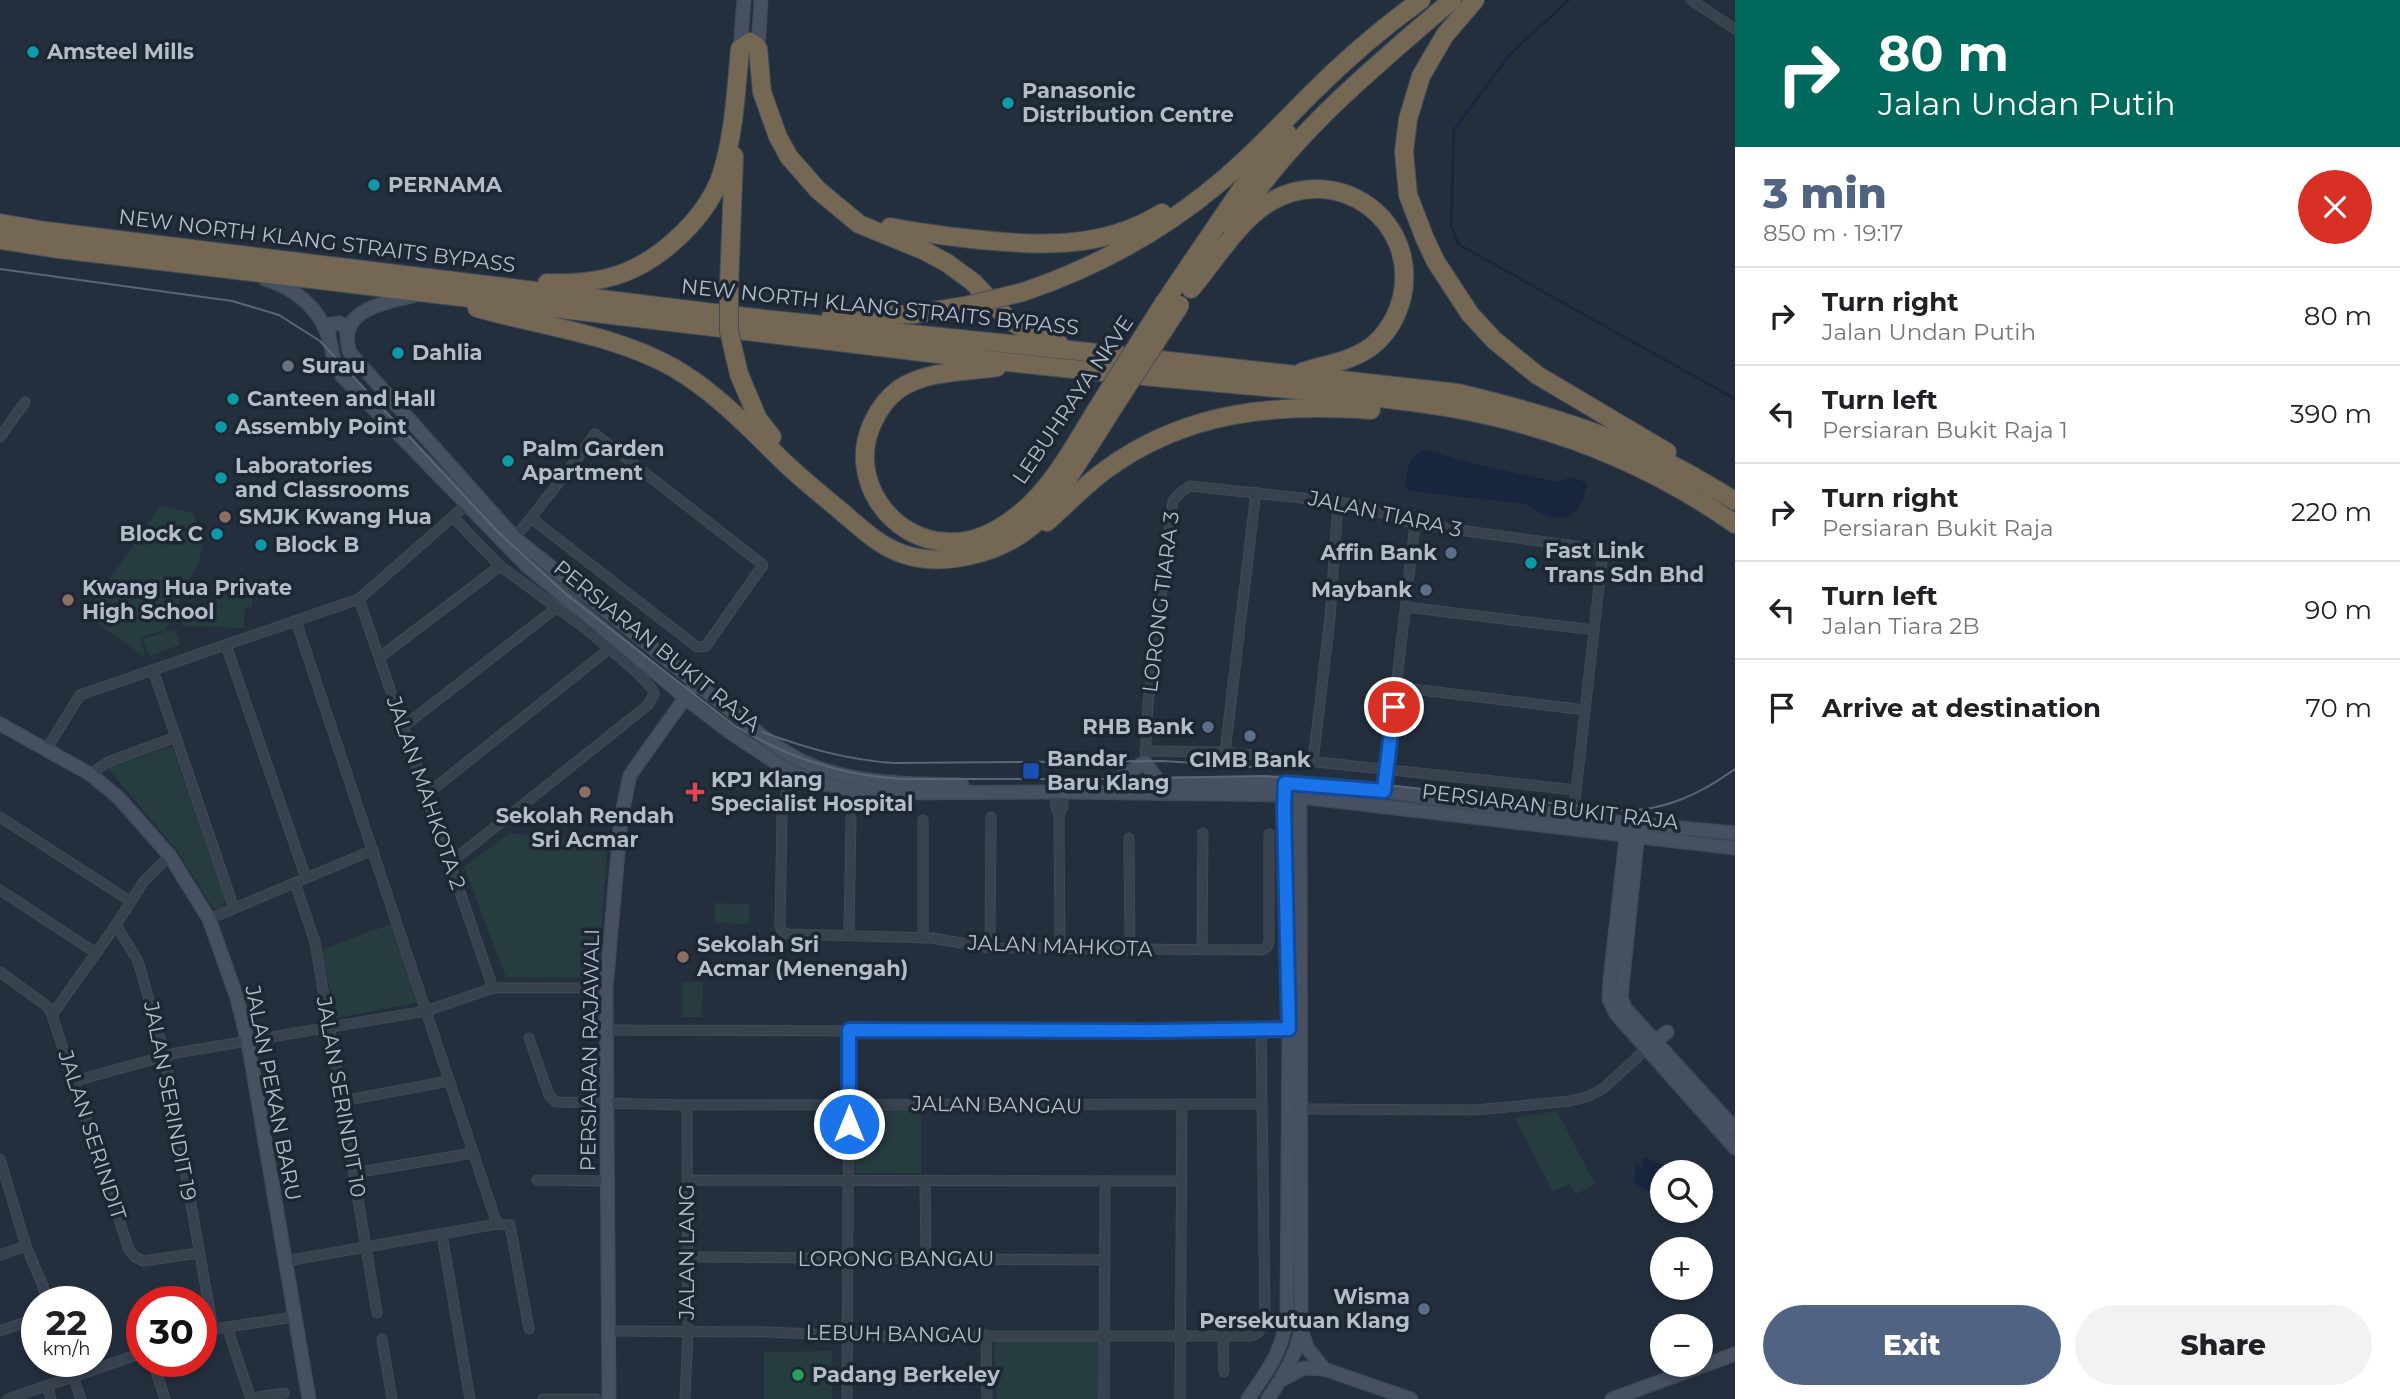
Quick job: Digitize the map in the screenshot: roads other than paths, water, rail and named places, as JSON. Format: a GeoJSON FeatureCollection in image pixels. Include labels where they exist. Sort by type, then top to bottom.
{"type":"FeatureCollection","features":[{"type":"Feature","properties":{"kind":"highway"},"geometry":{"type":"LineString","coordinates":[[807,323],[831,316],[914,314],[965,306],[1023,292],[1092,264],[1177,215],[1235,169],[1382,30],[1421,0]]}},
{"type":"Feature","properties":{"kind":"highway"},"geometry":{"type":"LineString","coordinates":[[932,561],[989,550],[1032,526],[1052,503],[1107,406],[1242,188],[1275,146],[1328,90],[1431,0]]}},
{"type":"Feature","properties":{"kind":"highway"},"geometry":{"type":"LineString","coordinates":[[1191,289],[1252,196],[1289,149],[1328,108],[1452,0]]}},
{"type":"Feature","properties":{"kind":"highway"},"geometry":{"type":"LineString","coordinates":[[1475,0],[1446,35],[1421,76],[1408,119],[1404,152],[1408,195],[1431,251],[1470,314],[1523,365],[1735,492]]}},
{"type":"Feature","properties":{"kind":"highway"},"geometry":{"type":"LineString","coordinates":[[467,283],[493,281],[570,284],[603,279],[628,271],[673,243],[712,197],[726,158],[749,49]]}},
{"type":"Feature","properties":{"kind":"highway"},"geometry":{"type":"LineString","coordinates":[[749,49],[778,137],[802,174],[846,215],[859,224],[947,263],[973,282],[1009,320],[1024,330],[1079,351]]}},
{"type":"Feature","properties":{"kind":"highway"},"geometry":{"type":"LineString","coordinates":[[846,215],[909,231],[992,241],[1055,245],[1088,242],[1122,232],[1157,216],[1194,193],[1289,116]]}},
{"type":"Feature","properties":{"kind":"highway"},"geometry":{"type":"LineString","coordinates":[[733,117],[729,331],[738,374],[758,419],[806,482]]}},
{"type":"Feature","properties":{"kind":"highway"},"geometry":{"type":"LineString","coordinates":[[1172,304],[1191,289],[1245,225],[1269,202],[1304,191],[1335,191],[1354,198],[1374,210],[1391,229],[1403,258],[1403,291],[1396,316],[1381,338],[1364,351],[1343,362],[1296,374]]}},
{"type":"Feature","properties":{"kind":"highway"},"geometry":{"type":"LineString","coordinates":[[0,228],[186,264],[1018,364],[1305,391],[1449,408],[1511,422],[1602,451],[1653,473],[1700,499],[1735,524]]}},
{"type":"Feature","properties":{"kind":"highway","name":"NEW NORTH KLANG STRAITS BYPASS"},"geometry":{"type":"LineString","coordinates":[[0,228],[807,323],[1458,393],[1515,406],[1576,425],[1645,452],[1735,501]]}},
{"type":"Feature","properties":{"kind":"highway"},"geometry":{"type":"LineString","coordinates":[[423,293],[527,322],[589,334],[644,353],[675,369],[721,402],[806,482],[878,542],[902,554],[932,561],[966,562],[1003,552],[1026,540],[1103,472],[1144,445],[1200,422],[1267,408],[1306,406],[1511,422]]}},
{"type":"Feature","properties":{"kind":"highway","name":"LEBUHRAYA NKVE"},"geometry":{"type":"LineString","coordinates":[[1018,364],[970,372],[936,374],[904,386],[883,406],[871,425],[864,466],[867,482],[874,496],[893,520],[912,533],[931,541],[969,540],[998,529],[1034,500],[1107,406]]}},
{"type":"Feature","properties":{"kind":"street"},"geometry":{"type":"LineString","coordinates":[[744,0],[749,49]]}},
{"type":"Feature","properties":{"kind":"street"},"geometry":{"type":"LineString","coordinates":[[749,49],[761,0]]}},
{"type":"Feature","properties":{"kind":"street"},"geometry":{"type":"LineString","coordinates":[[1692,0],[1735,29]]}},
{"type":"Feature","properties":{"kind":"street","name":"PERSIARAN BUKIT RAJA"},"geometry":{"type":"LineString","coordinates":[[186,264],[285,285],[295,291],[318,316],[341,375],[527,565],[685,697],[731,733],[791,772],[849,790],[889,793],[1285,789]]}},
{"type":"Feature","properties":{"kind":"street"},"geometry":{"type":"LineString","coordinates":[[347,338],[351,324],[372,306],[423,293]]}},
{"type":"Feature","properties":{"kind":"street"},"geometry":{"type":"LineString","coordinates":[[328,336],[331,324],[340,323],[346,328],[347,338]]}},
{"type":"Feature","properties":{"kind":"street","name":"PERSIARAN BUKIT RAJA"},"geometry":{"type":"LineString","coordinates":[[347,338],[354,359],[404,411],[515,538],[766,739],[804,762],[830,772],[876,780],[940,784],[1160,783],[1285,789],[1633,830],[1735,833]]}},
{"type":"Feature","properties":{"kind":"street"},"geometry":{"type":"LineString","coordinates":[[0,437],[25,402]]}},
{"type":"Feature","properties":{"kind":"street"},"geometry":{"type":"LineString","coordinates":[[515,538],[595,434],[763,565],[706,646],[697,647],[531,518]]}},
{"type":"Feature","properties":{"kind":"street","name":"LORONG TIARA 3"},"geometry":{"type":"LineString","coordinates":[[1145,756],[1148,703],[1173,501],[1190,486],[1256,492]]}},
{"type":"Feature","properties":{"kind":"street"},"geometry":{"type":"LineString","coordinates":[[1225,752],[1256,492]]}},
{"type":"Feature","properties":{"kind":"street","name":"JALAN TIARA 3"},"geometry":{"type":"LineString","coordinates":[[1256,492],[1359,505],[1415,524],[1597,550],[1602,560],[1594,629]]}},
{"type":"Feature","properties":{"kind":"street"},"geometry":{"type":"LineString","coordinates":[[1313,762],[1330,618],[1338,502]]}},
{"type":"Feature","properties":{"kind":"street"},"geometry":{"type":"LineString","coordinates":[[46,750],[80,695],[359,599],[466,505]]}},
{"type":"Feature","properties":{"kind":"street"},"geometry":{"type":"LineString","coordinates":[[450,863],[648,705],[654,694],[638,673],[585,628],[500,566],[453,517]]}},
{"type":"Feature","properties":{"kind":"street"},"geometry":{"type":"LineString","coordinates":[[1384,791],[1415,524]]}},
{"type":"Feature","properties":{"kind":"street"},"geometry":{"type":"LineString","coordinates":[[380,657],[500,566]]}},
{"type":"Feature","properties":{"kind":"street","name":"JALAN MAHKOTA 2"},"geometry":{"type":"LineString","coordinates":[[359,599],[493,988]]}},
{"type":"Feature","properties":{"kind":"street"},"geometry":{"type":"LineString","coordinates":[[1406,607],[1594,629],[1573,817]]}},
{"type":"Feature","properties":{"kind":"street"},"geometry":{"type":"LineString","coordinates":[[403,727],[556,608]]}},
{"type":"Feature","properties":{"kind":"street"},"geometry":{"type":"LineString","coordinates":[[296,621],[497,1224]]}},
{"type":"Feature","properties":{"kind":"street"},"geometry":{"type":"LineString","coordinates":[[226,645],[306,878]]}},
{"type":"Feature","properties":{"kind":"street"},"geometry":{"type":"LineString","coordinates":[[426,794],[609,649]]}},
{"type":"Feature","properties":{"kind":"street"},"geometry":{"type":"LineString","coordinates":[[153,670],[234,908]]}},
{"type":"Feature","properties":{"kind":"street","name":"PERSIARAN RAJAWALI"},"geometry":{"type":"LineString","coordinates":[[608,1399],[606,988],[621,818],[630,775],[696,682]]}},
{"type":"Feature","properties":{"kind":"street"},"geometry":{"type":"LineString","coordinates":[[1396,687],[1585,710]]}},
{"type":"Feature","properties":{"kind":"street","name":"JALAN PEKAN BARU"},"geometry":{"type":"LineString","coordinates":[[0,724],[90,774],[119,798],[170,856],[209,919],[234,987],[248,1042],[309,1399]]}},
{"type":"Feature","properties":{"kind":"street"},"geometry":{"type":"LineString","coordinates":[[90,774],[108,762],[176,737]]}},
{"type":"Feature","properties":{"kind":"street"},"geometry":{"type":"LineString","coordinates":[[1109,785],[1145,756],[1225,752],[1576,790]]}},
{"type":"Feature","properties":{"kind":"street"},"geometry":{"type":"LineString","coordinates":[[1145,756],[1160,783]]}},
{"type":"Feature","properties":{"kind":"street","name":"JALAN MAHKOTA"},"geometry":{"type":"LineString","coordinates":[[791,772],[782,815],[780,926],[787,934],[923,938],[990,948],[1262,950],[1267,947],[1269,941],[1269,834]]}},
{"type":"Feature","properties":{"kind":"street"},"geometry":{"type":"LineString","coordinates":[[1248,1399],[1277,1356],[1285,1335],[1287,1313],[1289,1029],[1285,789]]}},
{"type":"Feature","properties":{"kind":"street"},"geometry":{"type":"LineString","coordinates":[[1268,1399],[1297,1348],[1301,1326],[1301,791]]}},
{"type":"Feature","properties":{"kind":"street","name":"PERSIARAN BUKIT RAJA"},"geometry":{"type":"LineString","coordinates":[[1301,791],[1384,791],[1573,817],[1735,848]]}},
{"type":"Feature","properties":{"kind":"street"},"geometry":{"type":"LineString","coordinates":[[1059,792],[1063,807],[1059,814],[1060,950]]}},
{"type":"Feature","properties":{"kind":"street"},"geometry":{"type":"LineString","coordinates":[[0,817],[130,901]]}},
{"type":"Feature","properties":{"kind":"street"},"geometry":{"type":"LineString","coordinates":[[990,948],[991,817]]}},
{"type":"Feature","properties":{"kind":"street"},"geometry":{"type":"LineString","coordinates":[[849,935],[851,818]]}},
{"type":"Feature","properties":{"kind":"street"},"geometry":{"type":"LineString","coordinates":[[923,820],[923,938]]}},
{"type":"Feature","properties":{"kind":"street"},"geometry":{"type":"LineString","coordinates":[[1633,830],[1621,997],[1625,1008],[1651,1045],[1735,1148]]}},
{"type":"Feature","properties":{"kind":"street"},"geometry":{"type":"LineString","coordinates":[[1202,948],[1203,833]]}},
{"type":"Feature","properties":{"kind":"street"},"geometry":{"type":"LineString","coordinates":[[1129,838],[1130,951]]}},
{"type":"Feature","properties":{"kind":"street"},"geometry":{"type":"LineString","coordinates":[[209,919],[373,850]]}},
{"type":"Feature","properties":{"kind":"street"},"geometry":{"type":"LineString","coordinates":[[52,1015],[144,881],[170,856]]}},
{"type":"Feature","properties":{"kind":"street","name":"JALAN SERINDIT 10"},"geometry":{"type":"LineString","coordinates":[[295,883],[315,942],[377,1312]]}},
{"type":"Feature","properties":{"kind":"street"},"geometry":{"type":"LineString","coordinates":[[0,890],[96,953]]}},
{"type":"Feature","properties":{"kind":"street","name":"JALAN SERINDIT 19"},"geometry":{"type":"LineString","coordinates":[[116,925],[138,961],[165,1056],[205,1286]]}},
{"type":"Feature","properties":{"kind":"street","name":"JALAN SERINDIT"},"geometry":{"type":"LineString","coordinates":[[0,972],[47,1006],[52,1015],[128,1250],[143,1261],[199,1253]]}},
{"type":"Feature","properties":{"kind":"street"},"geometry":{"type":"LineString","coordinates":[[75,1081],[165,1056],[426,1011],[493,988],[606,988]]}},
{"type":"Feature","properties":{"kind":"street"},"geometry":{"type":"LineString","coordinates":[[1261,1029],[1261,1104]]}},
{"type":"Feature","properties":{"kind":"street"},"geometry":{"type":"LineString","coordinates":[[606,1030],[1289,1029]]}},
{"type":"Feature","properties":{"kind":"street"},"geometry":{"type":"LineString","coordinates":[[846,1399],[849,1030]]}},
{"type":"Feature","properties":{"kind":"street"},"geometry":{"type":"LineString","coordinates":[[1287,1109],[1475,1110],[1570,1101],[1590,1096],[1604,1088],[1667,1032]]}},
{"type":"Feature","properties":{"kind":"street","name":"JALAN BANGAU"},"geometry":{"type":"LineString","coordinates":[[529,1038],[548,1095],[556,1101],[687,1105],[1261,1104]]}},
{"type":"Feature","properties":{"kind":"street"},"geometry":{"type":"LineString","coordinates":[[1651,1045],[1735,1129]]}},
{"type":"Feature","properties":{"kind":"street"},"geometry":{"type":"LineString","coordinates":[[342,1101],[449,1080]]}},
{"type":"Feature","properties":{"kind":"street","name":"LEBUH BANGAU"},"geometry":{"type":"LineString","coordinates":[[608,1331],[848,1335],[1251,1336],[1259,1332],[1265,1319],[1261,1104]]}},
{"type":"Feature","properties":{"kind":"street","name":"JALAN LANG"},"geometry":{"type":"LineString","coordinates":[[685,1399],[688,1332],[687,1105]]}},
{"type":"Feature","properties":{"kind":"street"},"geometry":{"type":"LineString","coordinates":[[1180,1399],[1182,1105]]}},
{"type":"Feature","properties":{"kind":"street"},"geometry":{"type":"LineString","coordinates":[[354,1173],[473,1153]]}},
{"type":"Feature","properties":{"kind":"street"},"geometry":{"type":"LineString","coordinates":[[0,1159],[2,1175],[26,1246],[43,1286]]}},
{"type":"Feature","properties":{"kind":"street"},"geometry":{"type":"LineString","coordinates":[[537,1180],[607,1181]]}},
{"type":"Feature","properties":{"kind":"street"},"geometry":{"type":"LineString","coordinates":[[687,1180],[1182,1181]]}},
{"type":"Feature","properties":{"kind":"street"},"geometry":{"type":"LineString","coordinates":[[925,1180],[926,1259]]}},
{"type":"Feature","properties":{"kind":"street"},"geometry":{"type":"LineString","coordinates":[[1104,1399],[1105,1181]]}},
{"type":"Feature","properties":{"kind":"street"},"geometry":{"type":"LineString","coordinates":[[286,1261],[497,1224],[510,1225],[529,1329]]}},
{"type":"Feature","properties":{"kind":"street"},"geometry":{"type":"LineString","coordinates":[[442,1234],[470,1399]]}},
{"type":"Feature","properties":{"kind":"street"},"geometry":{"type":"LineString","coordinates":[[0,1255],[26,1246]]}},
{"type":"Feature","properties":{"kind":"street","name":"LORONG BANGAU"},"geometry":{"type":"LineString","coordinates":[[687,1257],[1105,1260]]}},
{"type":"Feature","properties":{"kind":"street"},"geometry":{"type":"LineString","coordinates":[[217,1328],[295,1317]]}},
{"type":"Feature","properties":{"kind":"street"},"geometry":{"type":"LineString","coordinates":[[0,1331],[21,1324]]}},
{"type":"Feature","properties":{"kind":"street"},"geometry":{"type":"LineString","coordinates":[[1301,1326],[1308,1349],[1324,1370]]}},
{"type":"Feature","properties":{"kind":"street"},"geometry":{"type":"LineString","coordinates":[[228,1327],[251,1399],[284,1393]]}},
{"type":"Feature","properties":{"kind":"street"},"geometry":{"type":"LineString","coordinates":[[986,1335],[986,1399]]}},
{"type":"Feature","properties":{"kind":"street"},"geometry":{"type":"LineString","coordinates":[[1223,1337],[1224,1372]]}},
{"type":"Feature","properties":{"kind":"street"},"geometry":{"type":"LineString","coordinates":[[382,1339],[392,1399]]}},
{"type":"Feature","properties":{"kind":"street"},"geometry":{"type":"LineString","coordinates":[[1713,1363],[1735,1354]]}},
{"type":"Feature","properties":{"kind":"street"},"geometry":{"type":"LineString","coordinates":[[8,1399],[126,1359]]}},
{"type":"Feature","properties":{"kind":"street"},"geometry":{"type":"LineString","coordinates":[[1713,1365],[1735,1360]]}},
{"type":"Feature","properties":{"kind":"street"},"geometry":{"type":"LineString","coordinates":[[1280,1381],[1304,1368],[1324,1370],[1410,1399]]}},
{"type":"Feature","properties":{"kind":"street"},"geometry":{"type":"LineString","coordinates":[[158,1377],[165,1399]]}},
{"type":"Feature","properties":{"kind":"street"},"geometry":{"type":"LineString","coordinates":[[1612,1399],[1674,1377]]}},
{"type":"Feature","properties":{"kind":"street"},"geometry":{"type":"LineString","coordinates":[[72,1378],[81,1399]]}},
{"type":"Feature","properties":{"kind":"street"},"geometry":{"type":"LineString","coordinates":[[587,1398],[604,1392],[608,1385]]}},
{"type":"Feature","properties":{"kind":"street"},"geometry":{"type":"LineString","coordinates":[[47,1386],[51,1399]]}},
{"type":"Feature","properties":{"kind":"street"},"geometry":{"type":"LineString","coordinates":[[543,1399],[596,1399]]}},
{"type":"Feature","properties":{"kind":"water"},"geometry":{"type":"Polygon","coordinates":[[[1427,450],[1556,482],[1572,477],[1587,483],[1584,496],[1573,513],[1557,518],[1538,512],[1527,504],[1409,491],[1406,487],[1409,463],[1415,454],[1427,450]]]}},
{"type":"Feature","properties":{"kind":"water"},"geometry":{"type":"Polygon","coordinates":[[[1645,1157],[1652,1160],[1650,1191],[1633,1183],[1635,1166],[1643,1166],[1642,1160],[1645,1157]]]}},
{"type":"Feature","properties":{"kind":"waterway"},"geometry":{"type":"LineString","coordinates":[[1569,0],[1510,54],[1454,130],[1451,224],[1458,244],[1735,399]]}},
{"type":"Feature","properties":{"kind":"tram line"},"geometry":{"type":"LineString","coordinates":[[0,269],[232,301],[279,315],[320,341],[498,532],[567,595],[735,726],[774,747],[815,763],[857,774],[902,779],[1264,776],[1395,786],[1623,811],[1669,804],[1696,793],[1735,769]]}},
{"type":"Feature","properties":{"kind":"tram line"},"geometry":{"type":"LineString","coordinates":[[762,732],[827,752],[894,763],[1163,761],[1254,767]]}},
{"type":"Feature","properties":{"kind":"place","name":"Amsteel Mills"},"geometry":{"type":"Point","coordinates":[33,52]}},
{"type":"Feature","properties":{"kind":"place","name":"Panasonic Distribution Centre"},"geometry":{"type":"Point","coordinates":[1008,103]}},
{"type":"Feature","properties":{"kind":"place","name":"PERNAMA"},"geometry":{"type":"Point","coordinates":[374,185]}},
{"type":"Feature","properties":{"kind":"place","name":"Dahlia"},"geometry":{"type":"Point","coordinates":[398,353]}},
{"type":"Feature","properties":{"kind":"place","name":"Surau"},"geometry":{"type":"Point","coordinates":[288,366]}},
{"type":"Feature","properties":{"kind":"place","name":"Canteen and Hall"},"geometry":{"type":"Point","coordinates":[233,399]}},
{"type":"Feature","properties":{"kind":"place","name":"Assembly Point"},"geometry":{"type":"Point","coordinates":[221,427]}},
{"type":"Feature","properties":{"kind":"place","name":"Palm Garden Apartment"},"geometry":{"type":"Point","coordinates":[508,461]}},
{"type":"Feature","properties":{"kind":"place","name":"Laboratories and Classrooms"},"geometry":{"type":"Point","coordinates":[221,478]}},
{"type":"Feature","properties":{"kind":"place","name":"SMJK Kwang Hua"},"geometry":{"type":"Point","coordinates":[225,517]}},
{"type":"Feature","properties":{"kind":"place","name":"Block C"},"geometry":{"type":"Point","coordinates":[217,534]}},
{"type":"Feature","properties":{"kind":"place","name":"Block B"},"geometry":{"type":"Point","coordinates":[261,545]}},
{"type":"Feature","properties":{"kind":"place","name":"Affin Bank"},"geometry":{"type":"Point","coordinates":[1451,553]}},
{"type":"Feature","properties":{"kind":"place","name":"Fast Link Trans Sdn Bhd"},"geometry":{"type":"Point","coordinates":[1531,563]}},
{"type":"Feature","properties":{"kind":"place","name":"Maybank"},"geometry":{"type":"Point","coordinates":[1426,590]}},
{"type":"Feature","properties":{"kind":"place","name":"Kwang Hua Private High School"},"geometry":{"type":"Point","coordinates":[68,600]}},
{"type":"Feature","properties":{"kind":"place","name":"RHB Bank"},"geometry":{"type":"Point","coordinates":[1208,727]}},
{"type":"Feature","properties":{"kind":"place","name":"CIMB Bank"},"geometry":{"type":"Point","coordinates":[1250,736]}},
{"type":"Feature","properties":{"kind":"place","name":"Bandar Baru Klang"},"geometry":{"type":"Point","coordinates":[1031,771]}},
{"type":"Feature","properties":{"kind":"place","name":"Sekolah Rendah Sri Acmar"},"geometry":{"type":"Point","coordinates":[585,792]}},
{"type":"Feature","properties":{"kind":"place","name":"KPJ Klang Specialist Hospital"},"geometry":{"type":"Point","coordinates":[695,792]}},
{"type":"Feature","properties":{"kind":"place","name":"Sekolah Sri Acmar (Menengah)"},"geometry":{"type":"Point","coordinates":[683,957]}},
{"type":"Feature","properties":{"kind":"place","name":"Wisma Persekutuan Klang"},"geometry":{"type":"Point","coordinates":[1424,1309]}},
{"type":"Feature","properties":{"kind":"place","name":"Padang Berkeley"},"geometry":{"type":"Point","coordinates":[798,1375]}}]}
